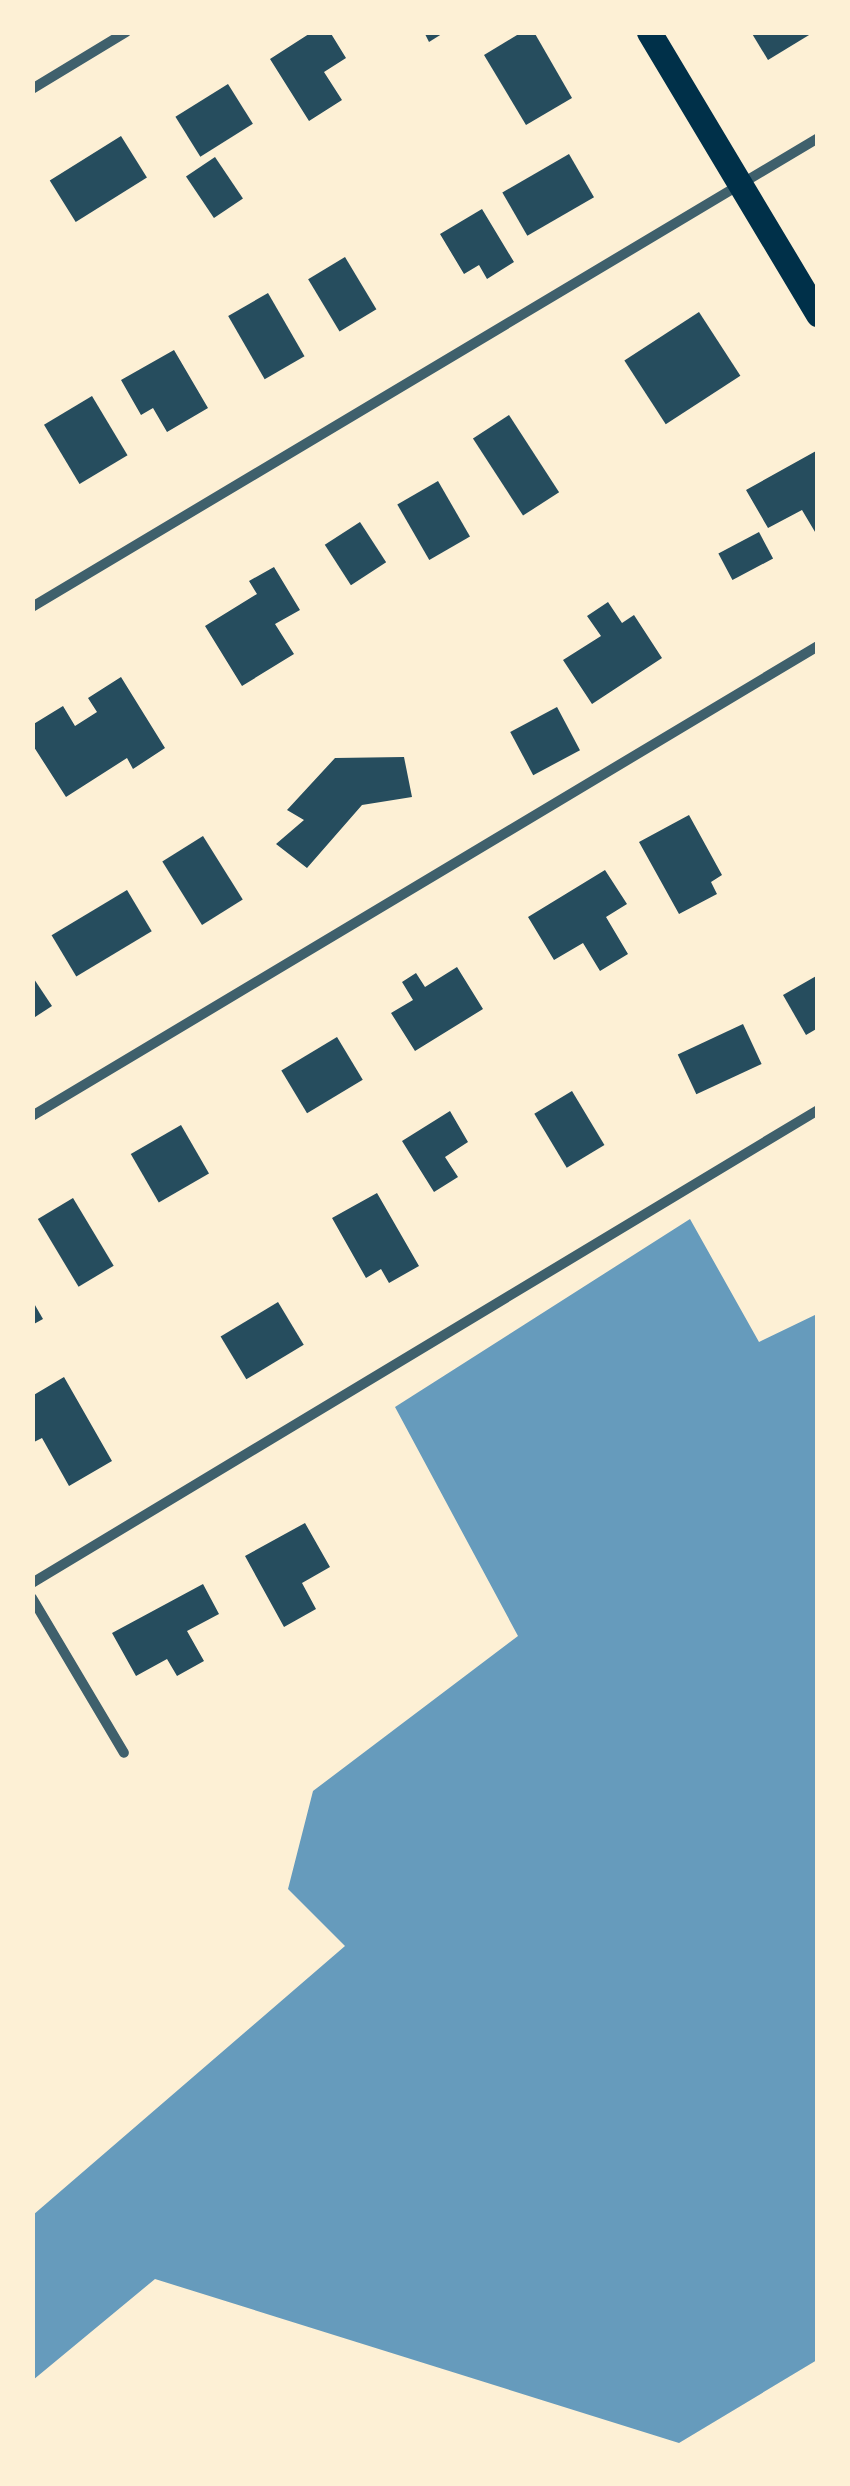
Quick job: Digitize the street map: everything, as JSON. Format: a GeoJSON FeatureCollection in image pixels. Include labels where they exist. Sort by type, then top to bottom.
{"type":"FeatureCollection","features":[{"type":"Feature","properties":{"kind":"main road"},"geometry":{"type":"LineString","coordinates":[[648,32],[818,314]]}},
{"type":"Feature","properties":{"kind":"street"},"geometry":{"type":"LineString","coordinates":[[32,89],[126,32]]}},
{"type":"Feature","properties":{"kind":"street"},"geometry":{"type":"LineString","coordinates":[[32,607],[818,138]]}},
{"type":"Feature","properties":{"kind":"street"},"geometry":{"type":"LineString","coordinates":[[32,1116],[818,646]]}},
{"type":"Feature","properties":{"kind":"street"},"geometry":{"type":"LineString","coordinates":[[32,1583],[818,1110]]}},
{"type":"Feature","properties":{"kind":"street"},"geometry":{"type":"LineString","coordinates":[[32,1598],[124,1753]]}},
{"type":"Feature","properties":{"kind":"water"},"geometry":{"type":"Polygon","coordinates":[[[690,1219],[759,1342],[817,1314],[817,2360],[679,2443],[155,2279],[33,2380],[33,2215],[345,1946],[288,1889],[313,1791],[518,1636],[395,1407],[690,1219]]]}},
{"type":"Feature","properties":{"kind":"building"},"geometry":{"type":"Polygon","coordinates":[[[312,32],[330,32],[346,58],[324,72],[342,100],[309,121],[270,59],[312,32]]]}},
{"type":"Feature","properties":{"kind":"building"},"geometry":{"type":"Polygon","coordinates":[[[424,32],[445,32],[429,42],[424,32]]]}},
{"type":"Feature","properties":{"kind":"building"},"geometry":{"type":"Polygon","coordinates":[[[522,32],[534,32],[572,98],[526,125],[484,55],[522,32]]]}},
{"type":"Feature","properties":{"kind":"building"},"geometry":{"type":"Polygon","coordinates":[[[751,32],[814,32],[768,60],[751,32]]]}},
{"type":"Feature","properties":{"kind":"building"},"geometry":{"type":"Polygon","coordinates":[[[228,84],[253,124],[200,157],[175,117],[228,84]]]}},
{"type":"Feature","properties":{"kind":"building"},"geometry":{"type":"Polygon","coordinates":[[[121,136],[147,178],[76,222],[50,181],[121,136]]]}},
{"type":"Feature","properties":{"kind":"building"},"geometry":{"type":"Polygon","coordinates":[[[569,154],[594,197],[527,236],[502,193],[569,154]]]}},
{"type":"Feature","properties":{"kind":"building"},"geometry":{"type":"Polygon","coordinates":[[[215,157],[243,198],[214,218],[186,177],[215,157]]]}},
{"type":"Feature","properties":{"kind":"building"},"geometry":{"type":"Polygon","coordinates":[[[482,209],[514,262],[487,279],[479,265],[464,274],[440,234],[482,209]]]}},
{"type":"Feature","properties":{"kind":"building"},"geometry":{"type":"Polygon","coordinates":[[[345,257],[376,309],[340,331],[308,279],[345,257]]]}},
{"type":"Feature","properties":{"kind":"building"},"geometry":{"type":"Polygon","coordinates":[[[268,293],[304,356],[265,379],[228,316],[268,293]]]}},
{"type":"Feature","properties":{"kind":"building"},"geometry":{"type":"Polygon","coordinates":[[[699,312],[740,376],[666,424],[624,360],[699,312]]]}},
{"type":"Feature","properties":{"kind":"building"},"geometry":{"type":"Polygon","coordinates":[[[174,350],[208,408],[167,432],[153,408],[141,415],[121,380],[174,350]]]}},
{"type":"Feature","properties":{"kind":"building"},"geometry":{"type":"Polygon","coordinates":[[[92,396],[128,455],[80,484],[44,425],[92,396]]]}},
{"type":"Feature","properties":{"kind":"building"},"geometry":{"type":"Polygon","coordinates":[[[509,415],[559,492],[523,516],[473,438],[509,415]]]}},
{"type":"Feature","properties":{"kind":"building"},"geometry":{"type":"Polygon","coordinates":[[[816,451],[818,537],[802,510],[768,528],[746,490],[816,451]]]}},
{"type":"Feature","properties":{"kind":"building"},"geometry":{"type":"Polygon","coordinates":[[[438,481],[470,536],[429,560],[397,504],[438,481]]]}},
{"type":"Feature","properties":{"kind":"building"},"geometry":{"type":"Polygon","coordinates":[[[360,522],[386,562],[351,585],[325,545],[360,522]]]}},
{"type":"Feature","properties":{"kind":"building"},"geometry":{"type":"Polygon","coordinates":[[[759,532],[773,558],[732,580],[718,554],[759,532]]]}},
{"type":"Feature","properties":{"kind":"building"},"geometry":{"type":"Polygon","coordinates":[[[274,567],[300,610],[275,624],[294,654],[242,686],[205,626],[257,594],[249,581],[274,567]]]}},
{"type":"Feature","properties":{"kind":"building"},"geometry":{"type":"Polygon","coordinates":[[[608,602],[622,623],[634,615],[662,658],[592,704],[563,660],[601,636],[587,616],[608,602]]]}},
{"type":"Feature","properties":{"kind":"building"},"geometry":{"type":"Polygon","coordinates":[[[121,677],[165,748],[133,769],[127,758],[66,797],[32,744],[32,725],[63,706],[75,726],[97,712],[88,698],[121,677]]]}},
{"type":"Feature","properties":{"kind":"building"},"geometry":{"type":"Polygon","coordinates":[[[557,707],[580,750],[533,775],[510,732],[557,707]]]}},
{"type":"Feature","properties":{"kind":"building"},"geometry":{"type":"Polygon","coordinates":[[[404,757],[412,797],[362,805],[307,868],[276,844],[304,820],[287,810],[335,758],[404,757]]]}},
{"type":"Feature","properties":{"kind":"building"},"geometry":{"type":"Polygon","coordinates":[[[689,815],[722,875],[711,882],[717,894],[679,914],[639,842],[689,815]]]}},
{"type":"Feature","properties":{"kind":"building"},"geometry":{"type":"Polygon","coordinates":[[[203,836],[243,900],[202,925],[162,861],[203,836]]]}},
{"type":"Feature","properties":{"kind":"building"},"geometry":{"type":"Polygon","coordinates":[[[605,870],[627,904],[606,917],[628,954],[600,971],[583,943],[554,960],[528,917],[605,870]]]}},
{"type":"Feature","properties":{"kind":"building"},"geometry":{"type":"Polygon","coordinates":[[[127,890],[152,931],[76,976],[52,935],[127,890]]]}},
{"type":"Feature","properties":{"kind":"building"},"geometry":{"type":"Polygon","coordinates":[[[457,967],[483,1009],[415,1051],[391,1013],[413,1000],[402,982],[416,973],[425,987],[457,967]]]}},
{"type":"Feature","properties":{"kind":"building"},"geometry":{"type":"Polygon","coordinates":[[[818,975],[818,1028],[806,1035],[783,995],[818,975]]]}},
{"type":"Feature","properties":{"kind":"building"},"geometry":{"type":"Polygon","coordinates":[[[32,976],[52,1006],[32,1019],[32,976]]]}},
{"type":"Feature","properties":{"kind":"building"},"geometry":{"type":"Polygon","coordinates":[[[743,1024],[762,1064],[696,1094],[678,1054],[743,1024]]]}},
{"type":"Feature","properties":{"kind":"building"},"geometry":{"type":"Polygon","coordinates":[[[337,1037],[363,1080],[307,1113],[281,1070],[337,1037]]]}},
{"type":"Feature","properties":{"kind":"building"},"geometry":{"type":"Polygon","coordinates":[[[572,1091],[604,1145],[567,1168],[534,1114],[572,1091]]]}},
{"type":"Feature","properties":{"kind":"building"},"geometry":{"type":"Polygon","coordinates":[[[450,1111],[468,1142],[445,1157],[458,1177],[434,1192],[402,1141],[450,1111]]]}},
{"type":"Feature","properties":{"kind":"building"},"geometry":{"type":"Polygon","coordinates":[[[181,1125],[209,1173],[159,1202],[131,1154],[181,1125]]]}},
{"type":"Feature","properties":{"kind":"building"},"geometry":{"type":"Polygon","coordinates":[[[377,1193],[419,1266],[389,1283],[381,1269],[366,1278],[332,1218],[377,1193]]]}},
{"type":"Feature","properties":{"kind":"building"},"geometry":{"type":"Polygon","coordinates":[[[73,1198],[114,1266],[79,1287],[38,1219],[73,1198]]]}},
{"type":"Feature","properties":{"kind":"building"},"geometry":{"type":"Polygon","coordinates":[[[32,1300],[43,1319],[32,1325],[32,1300]]]}},
{"type":"Feature","properties":{"kind":"building"},"geometry":{"type":"Polygon","coordinates":[[[278,1302],[304,1345],[246,1379],[221,1337],[278,1302]]]}},
{"type":"Feature","properties":{"kind":"building"},"geometry":{"type":"Polygon","coordinates":[[[64,1377],[112,1461],[69,1486],[42,1438],[32,1443],[32,1396],[64,1377]]]}},
{"type":"Feature","properties":{"kind":"building"},"geometry":{"type":"Polygon","coordinates":[[[305,1523],[330,1567],[302,1583],[316,1609],[284,1627],[245,1556],[305,1523]]]}},
{"type":"Feature","properties":{"kind":"building"},"geometry":{"type":"Polygon","coordinates":[[[203,1584],[219,1614],[187,1631],[204,1661],[177,1676],[167,1659],[136,1676],[112,1633],[203,1584]]]}}]}
